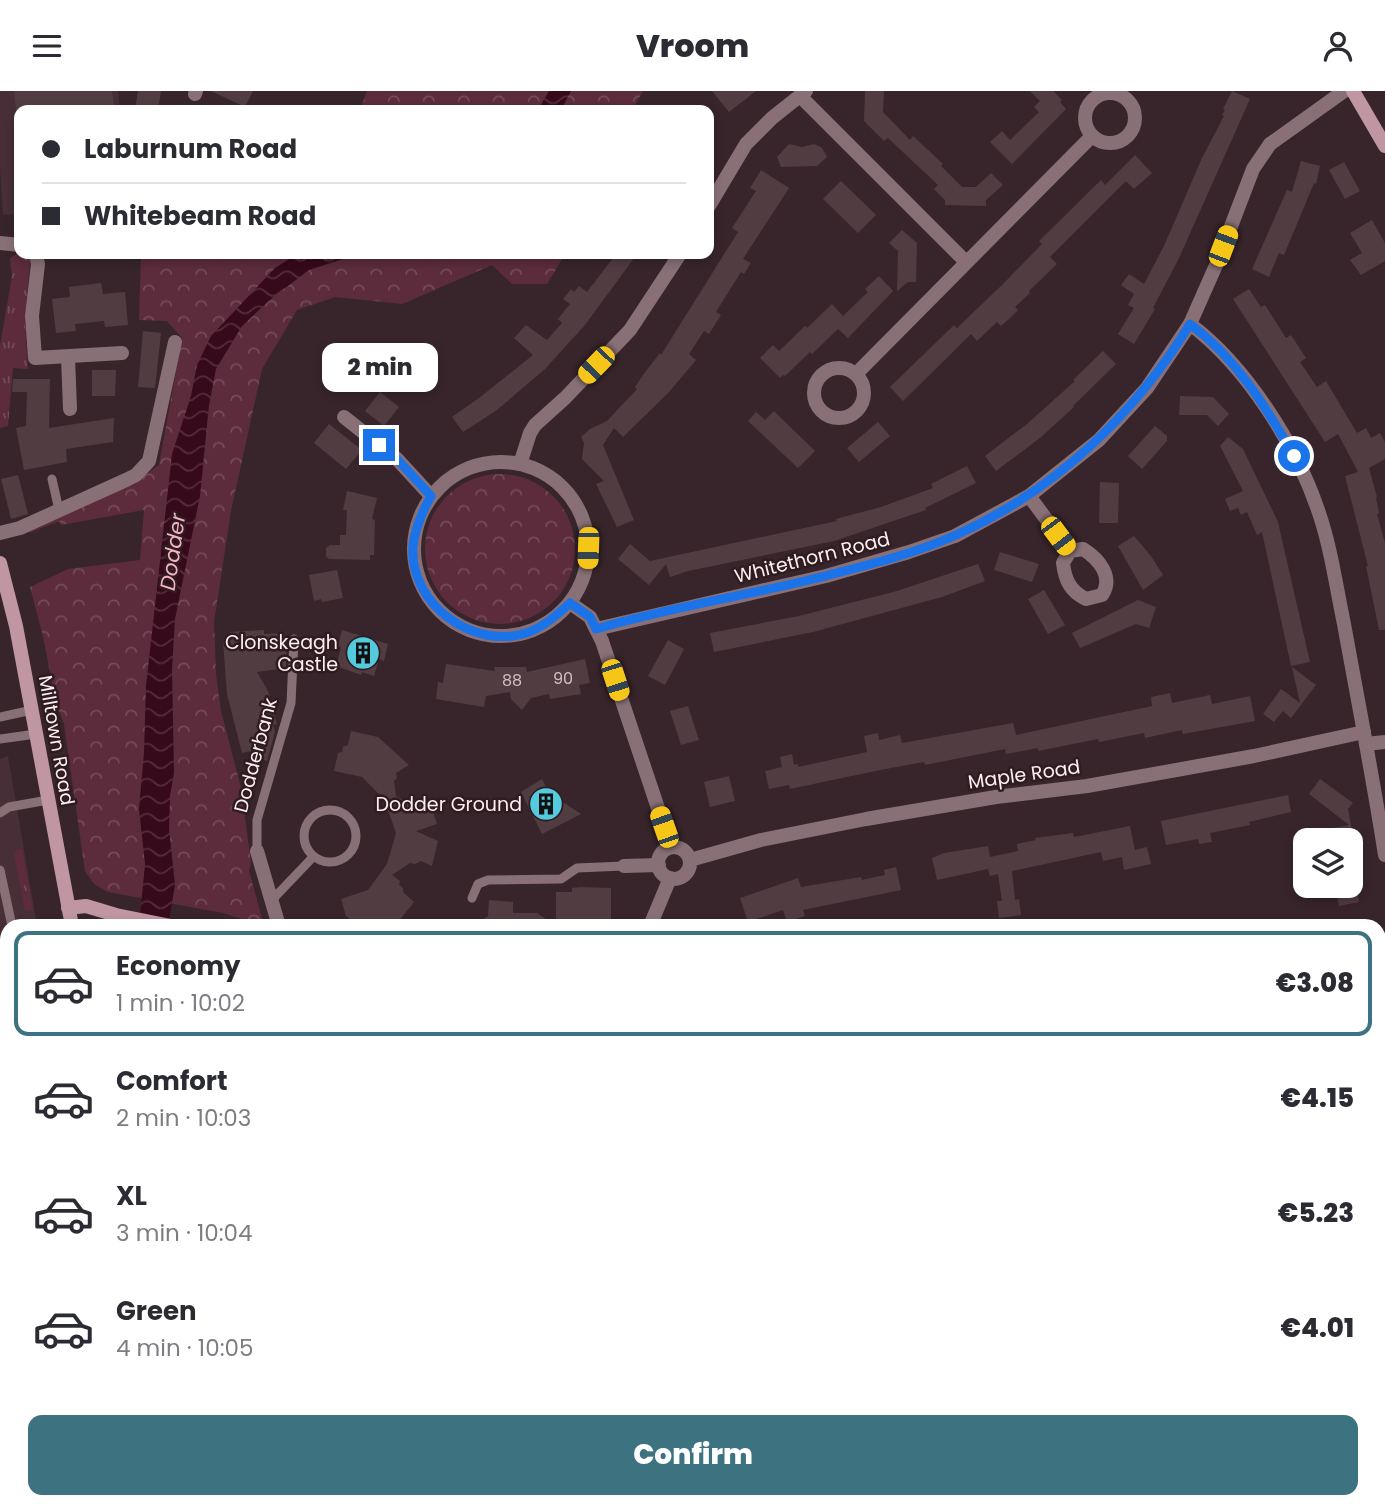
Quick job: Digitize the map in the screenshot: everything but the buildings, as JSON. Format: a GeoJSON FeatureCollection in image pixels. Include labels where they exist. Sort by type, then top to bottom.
{"type":"FeatureCollection","features":[{"type":"Feature","properties":{"kind":"main road"},"geometry":{"type":"LineString","coordinates":[[1353,91],[1385,146]]}},
{"type":"Feature","properties":{"kind":"main road","name":"Milltown Road"},"geometry":{"type":"LineString","coordinates":[[0,563],[16,626],[70,919]]}},
{"type":"Feature","properties":{"kind":"main road"},"geometry":{"type":"LineString","coordinates":[[68,908],[86,906],[109,919]]}},
{"type":"Feature","properties":{"kind":"street","name":"Whitethorn Road"},"geometry":{"type":"LineString","coordinates":[[596,629],[826,576],[909,552],[955,536],[1028,496],[1099,440],[1147,388],[1190,324],[1253,169],[1270,144],[1344,91]]}},
{"type":"Feature","properties":{"kind":"street"},"geometry":{"type":"LineString","coordinates":[[714,198],[746,144],[803,93],[967,262]]}},
{"type":"Feature","properties":{"kind":"street"},"geometry":{"type":"LineString","coordinates":[[856,374],[1092,137]]}},
{"type":"Feature","properties":{"kind":"street"},"geometry":{"type":"LineString","coordinates":[[37,259],[32,316],[35,358],[122,353]]}},
{"type":"Feature","properties":{"kind":"street"},"geometry":{"type":"LineString","coordinates":[[520,464],[535,425],[565,398],[630,330],[677,259]]}},
{"type":"Feature","properties":{"kind":"street"},"geometry":{"type":"LineString","coordinates":[[1190,324],[1223,354],[1253,389],[1294,456],[1318,510],[1332,565],[1385,855]]}},
{"type":"Feature","properties":{"kind":"street"},"geometry":{"type":"LineString","coordinates":[[0,533],[20,528],[126,480],[136,475],[149,461],[174,342]]}},
{"type":"Feature","properties":{"kind":"street"},"geometry":{"type":"LineString","coordinates":[[68,357],[70,409]]}},
{"type":"Feature","properties":{"kind":"street"},"geometry":{"type":"LineString","coordinates":[[344,417],[397,459],[431,496]]}},
{"type":"Feature","properties":{"kind":"street"},"geometry":{"type":"LineString","coordinates":[[495,462],[520,464],[541,471],[559,484],[573,500],[583,520],[588,541],[587,563],[581,584],[570,603],[550,621],[533,630],[498,637],[471,632],[447,619],[429,599],[414,561],[413,547],[418,520],[431,496],[449,479],[471,467],[495,462]]}},
{"type":"Feature","properties":{"kind":"street"},"geometry":{"type":"LineString","coordinates":[[1028,496],[1070,551]]}},
{"type":"Feature","properties":{"kind":"street"},"geometry":{"type":"LineString","coordinates":[[570,603],[590,617],[602,641],[671,847]]}},
{"type":"Feature","properties":{"kind":"street","name":"Maple Road"},"geometry":{"type":"LineString","coordinates":[[690,860],[810,829],[968,801],[1087,786],[1365,738],[1385,742]]}},
{"type":"Feature","properties":{"kind":"street"},"geometry":{"type":"LineString","coordinates":[[671,847],[685,851],[690,860],[685,874],[670,878],[662,873],[659,865],[660,856],[671,847]]}},
{"type":"Feature","properties":{"kind":"street","name":"Dodderbank"},"geometry":{"type":"LineString","coordinates":[[257,851],[277,919]]}},
{"type":"Feature","properties":{"kind":"street"},"geometry":{"type":"LineString","coordinates":[[624,866],[659,865]]}},
{"type":"Feature","properties":{"kind":"street"},"geometry":{"type":"LineString","coordinates":[[655,919],[670,878]]}},
{"type":"Feature","properties":{"kind":"lane"},"geometry":{"type":"LineString","coordinates":[[52,479],[59,510]]}},
{"type":"Feature","properties":{"kind":"lane","name":"Dodderbank"},"geometry":{"type":"LineString","coordinates":[[257,851],[257,820],[291,703],[294,639]]}},
{"type":"Feature","properties":{"kind":"lane"},"geometry":{"type":"LineString","coordinates":[[0,717],[32,710]]}},
{"type":"Feature","properties":{"kind":"lane"},"geometry":{"type":"LineString","coordinates":[[0,739],[36,734]]}},
{"type":"Feature","properties":{"kind":"lane"},"geometry":{"type":"LineString","coordinates":[[0,813],[5,805],[48,800]]}},
{"type":"Feature","properties":{"kind":"lane"},"geometry":{"type":"LineString","coordinates":[[334,810],[349,818],[356,834],[356,843],[346,857],[329,863],[313,857],[304,842],[306,826],[311,819],[317,813],[334,810]]}},
{"type":"Feature","properties":{"kind":"lane"},"geometry":{"type":"LineString","coordinates":[[272,900],[313,857]]}},
{"type":"Feature","properties":{"kind":"lane"},"geometry":{"type":"LineString","coordinates":[[472,898],[478,884],[488,880],[561,879],[577,868],[624,866]]}},
{"type":"Feature","properties":{"kind":"lane"},"geometry":{"type":"LineString","coordinates":[[0,870],[10,919]]}},
{"type":"Feature","properties":{"kind":"shaded area"},"geometry":{"type":"Polygon","coordinates":[[[0,91],[118,91],[120,105],[14,105],[14,214],[3,215],[0,91]]]}},
{"type":"Feature","properties":{"kind":"shaded area"},"geometry":{"type":"Polygon","coordinates":[[[8,756],[36,919],[0,919],[0,759],[8,756]]]}},
{"type":"Feature","properties":{"kind":"green space"},"geometry":{"type":"Polygon","coordinates":[[[367,91],[643,91],[635,105],[362,105],[367,91]]]}},
{"type":"Feature","properties":{"kind":"green space"},"geometry":{"type":"Polygon","coordinates":[[[14,256],[14,259],[30,261],[25,322],[28,369],[13,368],[8,426],[0,428],[0,346],[12,276],[10,258],[14,256]]]}},
{"type":"Feature","properties":{"kind":"green space"},"geometry":{"type":"Polygon","coordinates":[[[141,259],[562,259],[547,284],[512,284],[492,265],[402,304],[335,297],[297,310],[262,369],[231,511],[214,622],[221,711],[241,788],[251,863],[249,870],[262,919],[242,919],[223,913],[108,892],[94,884],[85,871],[64,724],[56,703],[30,587],[68,569],[140,560],[144,510],[61,525],[59,521],[29,533],[30,530],[133,484],[159,465],[182,338],[167,321],[139,320],[141,259]]]}},
{"type":"Feature","properties":{"kind":"green space"},"geometry":{"type":"Polygon","coordinates":[[[500,474],[529,479],[553,496],[570,520],[575,549],[570,578],[553,602],[529,619],[500,624],[471,619],[447,602],[430,578],[425,549],[430,520],[447,496],[471,479],[500,474]]]}},
{"type":"Feature","properties":{"kind":"green space"},"geometry":{"type":"Polygon","coordinates":[[[18,849],[22,849],[33,910],[25,911],[14,854],[18,849]]]}},
{"type":"Feature","properties":{"kind":"water"},"geometry":{"type":"Polygon","coordinates":[[[549,91],[571,91],[564,105],[541,105],[549,91]]]}},
{"type":"Feature","properties":{"kind":"water","name":"Dodder"},"geometry":{"type":"Polygon","coordinates":[[[289,259],[343,259],[309,270],[272,298],[242,326],[216,369],[209,405],[200,496],[175,619],[172,669],[174,773],[169,829],[175,885],[169,919],[140,919],[145,864],[139,809],[146,686],[172,454],[191,396],[197,365],[211,336],[275,268],[289,259]]]}},
{"type":"Feature","properties":{"kind":"place","name":"Clonskeagh Castle"},"geometry":{"type":"Point","coordinates":[363,653]}},
{"type":"Feature","properties":{"kind":"place","name":"Dodder Ground"},"geometry":{"type":"Point","coordinates":[546,804]}},
{"type":"Feature","properties":{"kind":"route"},"geometry":{"type":"LineString","coordinates":[[379,445],[397,459],[431,496],[418,520],[413,547],[417,574],[429,599],[447,619],[471,632],[498,637],[525,633],[540,626],[550,621],[570,603],[590,617],[596,629],[832,575],[955,536],[1028,496],[1099,440],[1147,388],[1190,324],[1223,354],[1253,389],[1294,456]]}}]}
